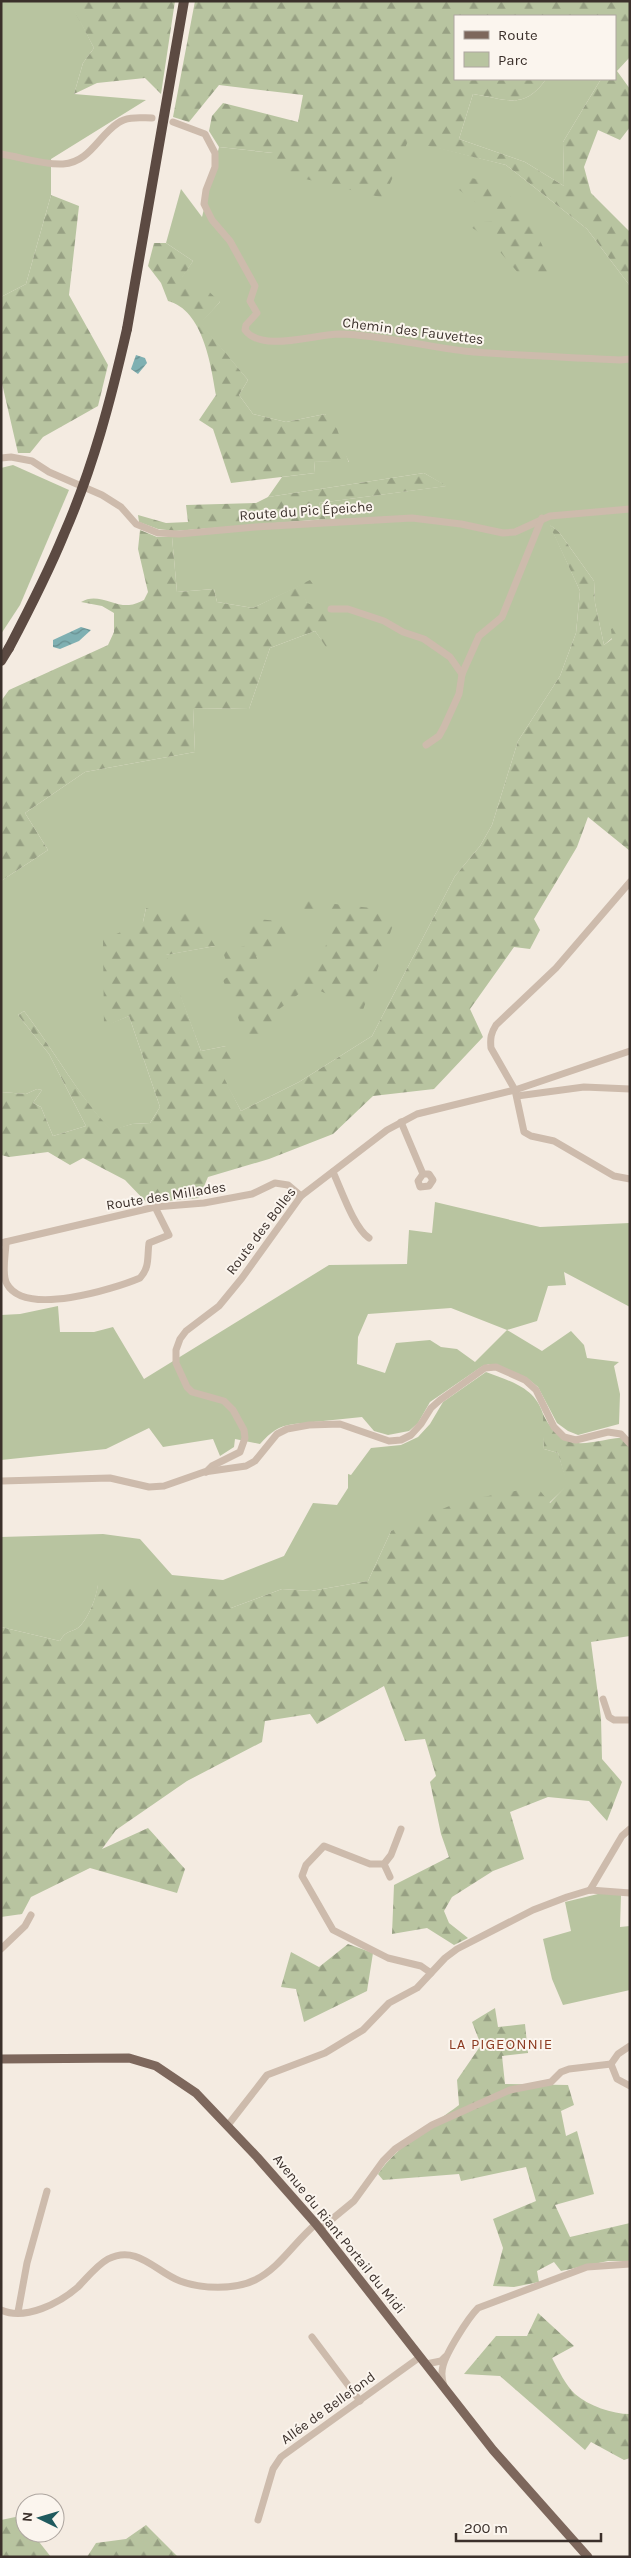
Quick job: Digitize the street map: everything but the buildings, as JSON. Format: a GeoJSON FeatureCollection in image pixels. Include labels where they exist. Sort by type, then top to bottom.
{"type":"FeatureCollection","features":[{"type":"Feature","properties":{"kind":"highway"},"geometry":{"type":"LineString","coordinates":[[1,661],[10,648],[53,560],[85,479],[104,420],[127,329],[184,1]]}},
{"type":"Feature","properties":{"kind":"main road","name":"Avenue du Riant Portail du Midi"},"geometry":{"type":"LineString","coordinates":[[1,2059],[96,2056],[129,2058],[146,2062],[178,2080],[210,2106],[318,2226],[493,2450],[585,2556]]}},
{"type":"Feature","properties":{"kind":"street"},"geometry":{"type":"LineString","coordinates":[[1,154],[44,163],[64,164],[79,159],[94,149],[118,122],[130,118],[152,118]]}},
{"type":"Feature","properties":{"kind":"street","name":"Chemin des Fauvettes"},"geometry":{"type":"LineString","coordinates":[[173,122],[205,134],[215,153],[215,167],[206,190],[204,204],[212,220],[230,241],[255,286],[250,301],[257,314],[246,325],[245,330],[250,337],[260,340],[295,340],[323,334],[351,334],[465,351],[630,359]]}},
{"type":"Feature","properties":{"kind":"street","name":"Route du Pic Épeiche"},"geometry":{"type":"LineString","coordinates":[[1,458],[11,457],[32,461],[49,472],[102,494],[121,507],[136,524],[158,533],[179,534],[255,527],[412,518],[461,524],[503,533],[514,532],[542,518],[630,509]]}},
{"type":"Feature","properties":{"kind":"street"},"geometry":{"type":"LineString","coordinates":[[426,745],[439,736],[444,728],[459,694],[462,674],[479,636],[502,617],[542,518]]}},
{"type":"Feature","properties":{"kind":"street"},"geometry":{"type":"LineString","coordinates":[[331,609],[348,609],[384,621],[403,632],[424,639],[450,657],[462,674]]}},
{"type":"Feature","properties":{"kind":"street"},"geometry":{"type":"LineString","coordinates":[[630,882],[556,968],[510,1009],[491,1032],[491,1048],[516,1093],[524,1132],[532,1136],[554,1141],[614,1176],[630,1179]]}},
{"type":"Feature","properties":{"kind":"street","name":"Route des Bolles"},"geometry":{"type":"LineString","coordinates":[[206,1472],[212,1466],[240,1452],[245,1438],[244,1430],[233,1410],[224,1401],[192,1392],[187,1387],[181,1378],[176,1363],[176,1350],[180,1339],[186,1331],[219,1306],[242,1278],[301,1196],[401,1122],[417,1114],[516,1093],[630,1051]]}},
{"type":"Feature","properties":{"kind":"street"},"geometry":{"type":"LineString","coordinates":[[516,1093],[584,1086],[630,1089]]}},
{"type":"Feature","properties":{"kind":"street"},"geometry":{"type":"LineString","coordinates":[[401,1122],[422,1174]]}},
{"type":"Feature","properties":{"kind":"street"},"geometry":{"type":"LineString","coordinates":[[333,1172],[350,1210],[365,1235],[369,1238]]}},
{"type":"Feature","properties":{"kind":"street","name":"Route des Millades"},"geometry":{"type":"LineString","coordinates":[[4,1243],[155,1207],[234,1198],[252,1194],[275,1183],[288,1185],[301,1196]]}},
{"type":"Feature","properties":{"kind":"street"},"geometry":{"type":"LineString","coordinates":[[4,1243],[6,1284],[18,1294],[31,1299],[47,1301],[64,1299],[140,1278],[146,1271],[149,1261],[149,1244],[169,1235],[155,1207]]}},
{"type":"Feature","properties":{"kind":"street"},"geometry":{"type":"LineString","coordinates":[[1,1481],[110,1478],[149,1487],[164,1486],[206,1472],[246,1466],[256,1461],[277,1434],[287,1429],[309,1425],[340,1424],[389,1441],[401,1440],[411,1435],[431,1408],[440,1400],[485,1368],[496,1367],[526,1380],[536,1390],[554,1427],[564,1436],[576,1440],[608,1432],[617,1433],[630,1444]]}},
{"type":"Feature","properties":{"kind":"street"},"geometry":{"type":"LineString","coordinates":[[603,1699],[609,1717],[614,1720],[630,1720]]}},
{"type":"Feature","properties":{"kind":"street"},"geometry":{"type":"LineString","coordinates":[[384,1864],[391,1855],[401,1829]]}},
{"type":"Feature","properties":{"kind":"street"},"geometry":{"type":"LineString","coordinates":[[590,1890],[622,1836],[630,1829]]}},
{"type":"Feature","properties":{"kind":"street"},"geometry":{"type":"LineString","coordinates":[[384,1864],[370,1864],[324,1846],[306,1864],[302,1876],[333,1930],[388,1958],[421,1966],[431,1973]]}},
{"type":"Feature","properties":{"kind":"street"},"geometry":{"type":"LineString","coordinates":[[384,1864],[390,1877]]}},
{"type":"Feature","properties":{"kind":"street"},"geometry":{"type":"LineString","coordinates":[[228,2125],[267,2075],[325,2053],[363,2030],[389,2003],[418,1988],[448,1955],[488,1933],[551,1903],[590,1890],[630,1893]]}},
{"type":"Feature","properties":{"kind":"street"},"geometry":{"type":"LineString","coordinates":[[1,1949],[24,1926],[30,1915]]}},
{"type":"Feature","properties":{"kind":"street"},"geometry":{"type":"LineString","coordinates":[[1,2310],[18,2312],[43,2308],[76,2289],[107,2260],[117,2256],[133,2255],[148,2261],[179,2281],[189,2284],[239,2286],[255,2280],[272,2269],[318,2226],[354,2201],[382,2161],[395,2149],[432,2125],[510,2090],[551,2082],[561,2072],[570,2069],[611,2064],[618,2054],[630,2046]]}},
{"type":"Feature","properties":{"kind":"street"},"geometry":{"type":"LineString","coordinates":[[611,2064],[617,2078],[630,2086]]}},
{"type":"Feature","properties":{"kind":"street"},"geometry":{"type":"LineString","coordinates":[[18,2312],[27,2263],[47,2192]]}},
{"type":"Feature","properties":{"kind":"street"},"geometry":{"type":"LineString","coordinates":[[445,2389],[442,2375],[446,2357],[471,2315],[478,2308],[587,2267],[630,2264]]}},
{"type":"Feature","properties":{"kind":"street"},"geometry":{"type":"LineString","coordinates":[[312,2337],[360,2401]]}},
{"type":"Feature","properties":{"kind":"street","name":"Allée de Bellefond"},"geometry":{"type":"LineString","coordinates":[[258,2520],[273,2469],[281,2457],[360,2401],[423,2361],[441,2361],[446,2357]]}},
{"type":"Feature","properties":{"kind":"green space"},"geometry":{"type":"Polygon","coordinates":[[[1,1],[70,1],[94,48],[83,63],[74,94],[146,100],[51,159],[51,195],[26,284],[1,297],[1,1]]]}},
{"type":"Feature","properties":{"kind":"green space"},"geometry":{"type":"Polygon","coordinates":[[[69,1],[175,1],[161,94],[145,78],[97,83],[74,94],[83,63],[94,48],[69,1]]]}},
{"type":"Feature","properties":{"kind":"green space"},"geometry":{"type":"Polygon","coordinates":[[[195,1],[630,1],[630,57],[617,71],[630,89],[630,127],[620,140],[598,130],[584,167],[591,193],[630,232],[630,286],[587,229],[506,165],[408,141],[384,198],[289,175],[273,153],[219,147],[209,131],[212,116],[223,103],[298,122],[303,95],[219,85],[189,122],[173,117],[195,1]],[[454,15],[454,80],[545,80],[530,96],[522,99],[505,100],[473,94],[459,139],[525,162],[564,186],[563,142],[600,80],[616,80],[616,15],[454,15]]]}},
{"type":"Feature","properties":{"kind":"green space"},"geometry":{"type":"Polygon","coordinates":[[[545,80],[600,80],[563,142],[564,186],[525,162],[459,139],[473,94],[514,100],[530,96],[545,80]]]}},
{"type":"Feature","properties":{"kind":"green space"},"geometry":{"type":"Polygon","coordinates":[[[408,140],[506,165],[587,229],[630,286],[630,623],[604,645],[595,603],[594,581],[559,532],[550,525],[580,591],[576,633],[560,676],[518,741],[492,825],[480,846],[455,876],[372,1036],[299,1082],[241,1111],[220,1072],[226,1046],[201,1051],[165,955],[215,946],[146,908],[143,922],[104,1026],[129,1016],[160,1107],[150,1123],[132,1124],[111,1131],[76,1087],[24,1011],[18,1015],[49,1054],[86,1126],[53,1136],[41,1107],[33,1103],[42,1090],[37,1089],[26,1094],[1,1092],[1,881],[48,850],[25,813],[85,772],[195,752],[193,708],[249,709],[270,648],[315,631],[328,649],[303,595],[310,581],[253,608],[217,602],[214,589],[177,592],[172,537],[326,519],[319,503],[446,486],[424,473],[268,497],[282,477],[315,473],[314,461],[349,462],[325,414],[286,422],[253,414],[239,395],[248,380],[200,323],[220,302],[177,284],[193,261],[166,243],[181,189],[202,217],[219,147],[273,153],[408,140]]]}},
{"type":"Feature","properties":{"kind":"green space"},"geometry":{"type":"Polygon","coordinates":[[[450,175],[488,182],[500,188],[511,197],[521,208],[538,236],[556,276],[520,275],[489,239],[465,223],[500,221],[454,186],[450,175]]]}},
{"type":"Feature","properties":{"kind":"green space"},"geometry":{"type":"Polygon","coordinates":[[[51,195],[79,206],[69,295],[108,365],[98,406],[43,437],[30,453],[18,453],[1,379],[1,297],[26,284],[51,195]]]}},
{"type":"Feature","properties":{"kind":"green space"},"geometry":{"type":"Polygon","coordinates":[[[154,243],[166,243],[193,261],[178,284],[202,285],[220,302],[201,323],[248,380],[239,395],[253,414],[286,422],[325,414],[337,429],[349,463],[314,461],[315,473],[231,483],[213,429],[199,420],[216,395],[208,354],[190,315],[180,306],[168,301],[161,283],[148,266],[154,243]]]}},
{"type":"Feature","properties":{"kind":"green space"},"geometry":{"type":"Polygon","coordinates":[[[13,465],[69,490],[20,605],[1,634],[1,468],[13,465]]]}},
{"type":"Feature","properties":{"kind":"green space"},"geometry":{"type":"Polygon","coordinates":[[[424,473],[447,486],[319,503],[326,519],[175,531],[158,529],[139,522],[138,515],[166,523],[188,522],[186,505],[256,503],[268,497],[424,473]]]}},
{"type":"Feature","properties":{"kind":"green space"},"geometry":{"type":"Polygon","coordinates":[[[549,524],[559,532],[594,581],[595,603],[604,645],[612,639],[611,629],[620,624],[630,623],[630,851],[588,817],[577,847],[534,919],[540,930],[530,949],[514,947],[470,1009],[483,1037],[434,1089],[373,1096],[333,1134],[269,1159],[208,1177],[199,1198],[147,1203],[125,1180],[83,1158],[70,1165],[48,1152],[9,1157],[1,1155],[1,1092],[26,1094],[37,1089],[42,1090],[33,1103],[41,1107],[53,1136],[86,1126],[49,1054],[18,1015],[24,1011],[76,1087],[111,1130],[132,1124],[150,1123],[160,1107],[129,1016],[104,1027],[103,940],[143,922],[146,908],[194,912],[215,946],[166,955],[201,1051],[226,1046],[239,1052],[221,1072],[241,1111],[299,1082],[372,1036],[455,876],[480,846],[492,825],[518,741],[560,676],[576,633],[580,591],[549,524]]]}},
{"type":"Feature","properties":{"kind":"green space"},"geometry":{"type":"Polygon","coordinates":[[[140,530],[157,537],[172,537],[177,592],[214,589],[217,602],[253,608],[310,580],[316,588],[304,595],[307,603],[332,612],[328,650],[315,631],[270,648],[249,709],[193,708],[195,752],[85,772],[25,813],[48,850],[1,881],[1,701],[9,690],[108,645],[114,632],[114,613],[102,606],[81,602],[93,598],[129,605],[144,600],[148,592],[138,549],[140,530]]]}},
{"type":"Feature","properties":{"kind":"green space"},"geometry":{"type":"Polygon","coordinates":[[[308,901],[398,911],[363,1010],[309,986],[278,1010],[259,1045],[249,1045],[223,980],[231,975],[223,952],[251,944],[247,918],[278,921],[295,938],[256,956],[268,986],[287,992],[313,967],[324,949],[332,927],[334,914],[287,909],[308,901]]]}},
{"type":"Feature","properties":{"kind":"green space"},"geometry":{"type":"Polygon","coordinates":[[[435,1202],[540,1227],[630,1223],[630,1307],[564,1272],[566,1285],[548,1286],[537,1321],[507,1330],[542,1351],[571,1331],[584,1345],[587,1358],[619,1362],[614,1366],[620,1394],[619,1424],[578,1435],[568,1431],[557,1423],[538,1387],[527,1378],[489,1364],[481,1367],[430,1402],[418,1423],[409,1431],[388,1435],[374,1431],[362,1417],[294,1424],[275,1430],[260,1444],[235,1439],[234,1447],[220,1456],[213,1439],[163,1447],[149,1428],[106,1449],[1,1460],[1,1315],[20,1314],[58,1306],[60,1332],[94,1332],[113,1327],[144,1379],[329,1265],[407,1264],[409,1230],[432,1233],[435,1202]],[[451,1308],[368,1314],[358,1337],[357,1364],[385,1373],[396,1343],[430,1340],[441,1347],[457,1349],[475,1362],[507,1330],[451,1308]]]}},
{"type":"Feature","properties":{"kind":"green space"},"geometry":{"type":"Polygon","coordinates":[[[486,1372],[520,1386],[534,1397],[539,1405],[544,1418],[544,1449],[558,1453],[568,1485],[549,1503],[391,1531],[368,1581],[311,1591],[282,1589],[231,1608],[98,1585],[92,1606],[84,1621],[62,1637],[60,1641],[1,1627],[1,1537],[103,1534],[140,1539],[172,1575],[223,1580],[284,1556],[313,1503],[337,1505],[348,1488],[348,1474],[351,1475],[371,1448],[401,1445],[418,1437],[430,1424],[443,1402],[486,1372]]]}},
{"type":"Feature","properties":{"kind":"green space"},"geometry":{"type":"Polygon","coordinates":[[[543,1414],[560,1437],[570,1442],[579,1443],[630,1437],[630,1636],[591,1642],[601,1718],[602,1759],[622,1782],[607,1821],[589,1801],[548,1797],[510,1812],[524,1859],[493,1871],[452,1897],[444,1911],[449,1923],[468,1938],[454,1945],[427,1928],[392,1934],[394,1885],[449,1857],[441,1834],[430,1782],[436,1776],[425,1739],[405,1741],[384,1686],[317,1724],[310,1714],[265,1721],[262,1742],[187,1781],[116,1830],[102,1849],[148,1828],[185,1869],[177,1893],[90,1868],[31,1897],[22,1914],[1,1917],[1,1627],[60,1641],[62,1637],[84,1621],[92,1606],[98,1584],[223,1589],[231,1608],[282,1589],[311,1591],[368,1581],[391,1531],[461,1501],[537,1487],[550,1503],[567,1485],[558,1453],[544,1449],[543,1414]]]}},
{"type":"Feature","properties":{"kind":"green space"},"geometry":{"type":"Polygon","coordinates":[[[602,1893],[621,1895],[620,1927],[630,1926],[630,1990],[563,2005],[552,1979],[543,1939],[571,1931],[565,1902],[602,1893]]]}},
{"type":"Feature","properties":{"kind":"green space"},"geometry":{"type":"Polygon","coordinates":[[[348,1944],[373,1953],[367,1991],[304,2022],[296,1989],[281,1987],[291,1952],[319,1967],[348,1944]]]}},
{"type":"Feature","properties":{"kind":"green space"},"geometry":{"type":"Polygon","coordinates":[[[495,2008],[498,2027],[525,2024],[528,2053],[502,2056],[505,2084],[568,2085],[574,2105],[561,2111],[566,2136],[577,2131],[594,2194],[555,2205],[570,2237],[630,2223],[630,2261],[608,2261],[561,2271],[554,2262],[537,2271],[539,2282],[514,2287],[493,2286],[503,2248],[493,2219],[536,2201],[526,2167],[461,2181],[459,2174],[383,2180],[378,2174],[405,2145],[459,2105],[457,2080],[481,2045],[472,2022],[495,2008]]]}},
{"type":"Feature","properties":{"kind":"green space"},"geometry":{"type":"Polygon","coordinates":[[[538,2313],[574,2346],[552,2358],[572,2391],[587,2402],[601,2408],[616,2413],[630,2414],[630,2458],[624,2460],[591,2442],[585,2450],[500,2376],[464,2374],[496,2336],[527,2336],[538,2313]]]}},
{"type":"Feature","properties":{"kind":"green space"},"geometry":{"type":"Polygon","coordinates":[[[15,2517],[15,2543],[40,2543],[51,2557],[1,2557],[1,2520],[15,2517]]]}},
{"type":"Feature","properties":{"kind":"green space"},"geometry":{"type":"Polygon","coordinates":[[[146,2525],[178,2557],[87,2557],[96,2543],[126,2539],[146,2525]]]}},
{"type":"Feature","properties":{"kind":"water"},"geometry":{"type":"Polygon","coordinates":[[[136,355],[145,358],[147,363],[138,374],[131,369],[136,355]]]}},
{"type":"Feature","properties":{"kind":"water"},"geometry":{"type":"Polygon","coordinates":[[[81,627],[91,630],[79,641],[60,649],[53,647],[53,640],[81,627]]]}},
{"type":"Feature","properties":{"kind":"district","name":"LA PIGEONNIE"},"geometry":{"type":"Point","coordinates":[501,2044]}}]}
